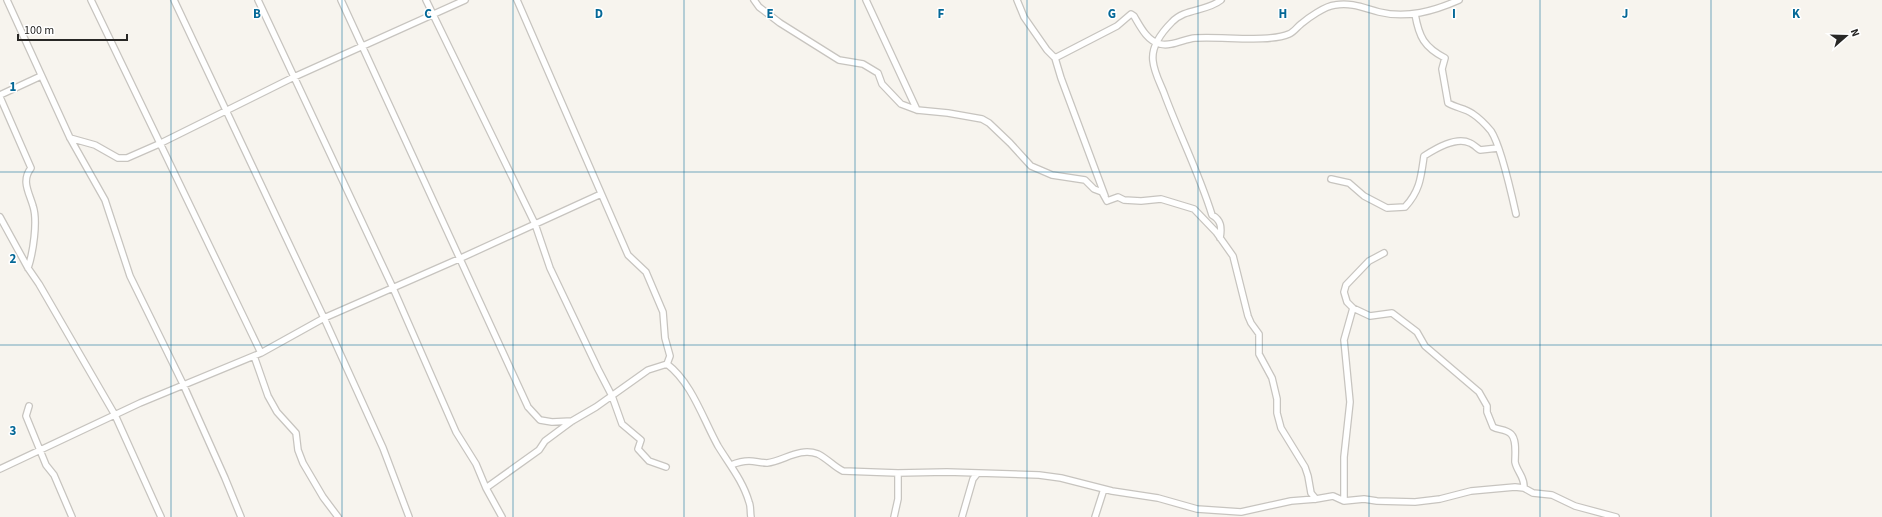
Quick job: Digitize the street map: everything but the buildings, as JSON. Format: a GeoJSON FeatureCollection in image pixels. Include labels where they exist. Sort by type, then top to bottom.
{"type":"FeatureCollection","features":[{"type":"Feature","properties":{"kind":"street"},"geometry":{"type":"LineString","coordinates":[[7,0],[70,138],[105,200],[130,276],[226,478],[241,517]]}},
{"type":"Feature","properties":{"kind":"street"},"geometry":{"type":"LineString","coordinates":[[91,0],[159,144],[261,353]]}},
{"type":"Feature","properties":{"kind":"street"},"geometry":{"type":"LineString","coordinates":[[174,0],[324,318],[383,448],[409,517]]}},
{"type":"Feature","properties":{"kind":"street"},"geometry":{"type":"LineString","coordinates":[[258,0],[393,288],[456,432],[476,464],[486,488],[502,517]]}},
{"type":"Feature","properties":{"kind":"street"},"geometry":{"type":"LineString","coordinates":[[341,0],[461,258],[528,407],[540,420],[552,422],[572,421]]}},
{"type":"Feature","properties":{"kind":"street"},"geometry":{"type":"LineString","coordinates":[[426,0],[535,224],[556,282],[612,396],[622,424],[641,440],[638,450],[649,461],[666,467]]}},
{"type":"Feature","properties":{"kind":"street"},"geometry":{"type":"LineString","coordinates":[[70,138],[95,145],[118,158],[127,158],[226,112],[294,77],[465,0]]}},
{"type":"Feature","properties":{"kind":"street"},"geometry":{"type":"LineString","coordinates":[[517,0],[628,254],[646,272],[664,317],[665,338],[670,356],[667,364]]}},
{"type":"Feature","properties":{"kind":"street"},"geometry":{"type":"LineString","coordinates":[[754,0],[759,7],[780,24],[839,60],[863,64],[878,72],[882,84],[901,104],[917,110],[948,113],[982,119],[989,123],[1010,143],[1031,166],[1052,175],[1085,180],[1094,189],[1102,192],[1107,201]]}},
{"type":"Feature","properties":{"kind":"street"},"geometry":{"type":"LineString","coordinates":[[866,0],[917,110]]}},
{"type":"Feature","properties":{"kind":"street"},"geometry":{"type":"LineString","coordinates":[[1017,0],[1024,17],[1047,50],[1055,58],[1107,201]]}},
{"type":"Feature","properties":{"kind":"street"},"geometry":{"type":"LineString","coordinates":[[1220,238],[1220,224],[1218,218],[1212,215],[1173,117],[1153,61],[1156,43],[1172,21],[1180,15],[1203,10],[1221,0]]}},
{"type":"Feature","properties":{"kind":"street"},"geometry":{"type":"LineString","coordinates":[[1055,58],[1117,26],[1131,14],[1134,16],[1145,33],[1156,43],[1168,45],[1185,40],[1211,37],[1278,37],[1291,34],[1310,16],[1334,5],[1356,4],[1380,12],[1415,14],[1430,11],[1459,0]]}},
{"type":"Feature","properties":{"kind":"street"},"geometry":{"type":"LineString","coordinates":[[1415,14],[1419,32],[1426,46],[1445,58],[1442,69],[1448,103],[1455,108],[1465,109],[1478,118],[1492,132],[1498,148],[1516,214]]}},
{"type":"Feature","properties":{"kind":"street"},"geometry":{"type":"LineString","coordinates":[[28,268],[34,240],[34,206],[26,182],[26,175],[31,168],[0,96],[41,76]]}},
{"type":"Feature","properties":{"kind":"street"},"geometry":{"type":"LineString","coordinates":[[1331,179],[1349,183],[1364,196],[1386,208],[1405,207],[1414,198],[1421,179],[1424,156],[1458,140],[1469,142],[1480,150],[1498,148]]}},
{"type":"Feature","properties":{"kind":"street"},"geometry":{"type":"LineString","coordinates":[[0,468],[182,384],[219,371],[261,353],[324,318],[461,258],[601,194]]}},
{"type":"Feature","properties":{"kind":"street"},"geometry":{"type":"LineString","coordinates":[[1107,201],[1118,197],[1124,200],[1141,201],[1161,199],[1186,205],[1194,209],[1220,238],[1233,256],[1248,316],[1259,334],[1259,354],[1272,378],[1277,399],[1277,414],[1281,428],[1304,467],[1308,476],[1311,493],[1316,499]]}},
{"type":"Feature","properties":{"kind":"street"},"geometry":{"type":"LineString","coordinates":[[0,217],[28,268],[39,284],[115,415],[151,491],[161,517]]}},
{"type":"Feature","properties":{"kind":"street"},"geometry":{"type":"LineString","coordinates":[[1384,253],[1369,261],[1346,285],[1344,292],[1347,302],[1353,308],[1370,316],[1390,312],[1395,315],[1417,332],[1426,346],[1480,392],[1487,406],[1487,412],[1493,427],[1509,432],[1512,436],[1515,462],[1517,469],[1523,478],[1524,488]]}},
{"type":"Feature","properties":{"kind":"street"},"geometry":{"type":"LineString","coordinates":[[1344,501],[1344,457],[1350,402],[1344,340],[1353,308]]}},
{"type":"Feature","properties":{"kind":"street"},"geometry":{"type":"LineString","coordinates":[[254,356],[268,396],[277,412],[296,433],[298,450],[303,463],[338,517]]}},
{"type":"Feature","properties":{"kind":"street"},"geometry":{"type":"LineString","coordinates":[[486,488],[539,450],[544,441],[572,421],[612,396],[648,370],[667,364]]}},
{"type":"Feature","properties":{"kind":"street"},"geometry":{"type":"LineString","coordinates":[[667,364],[676,370],[698,405],[718,445],[730,465],[735,470],[750,503],[751,517]]}},
{"type":"Feature","properties":{"kind":"street"},"geometry":{"type":"LineString","coordinates":[[29,406],[26,416],[41,449],[46,465],[54,475],[72,517]]}},
{"type":"Feature","properties":{"kind":"street"},"geometry":{"type":"LineString","coordinates":[[730,465],[750,461],[768,463],[798,453],[807,452],[817,454],[832,462],[838,469],[843,471],[898,473],[947,472],[977,474],[1007,473],[1039,475],[1062,478],[1104,489],[1158,498],[1198,509],[1217,512],[1241,512],[1285,502],[1333,496],[1344,501],[1364,499],[1377,501],[1415,502],[1440,499],[1499,487],[1524,488],[1532,493],[1552,495],[1575,506],[1606,513],[1616,517]]}},
{"type":"Feature","properties":{"kind":"street"},"geometry":{"type":"LineString","coordinates":[[894,517],[898,499],[898,473]]}},
{"type":"Feature","properties":{"kind":"street"},"geometry":{"type":"LineString","coordinates":[[962,517],[973,479],[977,474]]}},
{"type":"Feature","properties":{"kind":"street"},"geometry":{"type":"LineString","coordinates":[[1095,517],[1104,489]]}}]}
